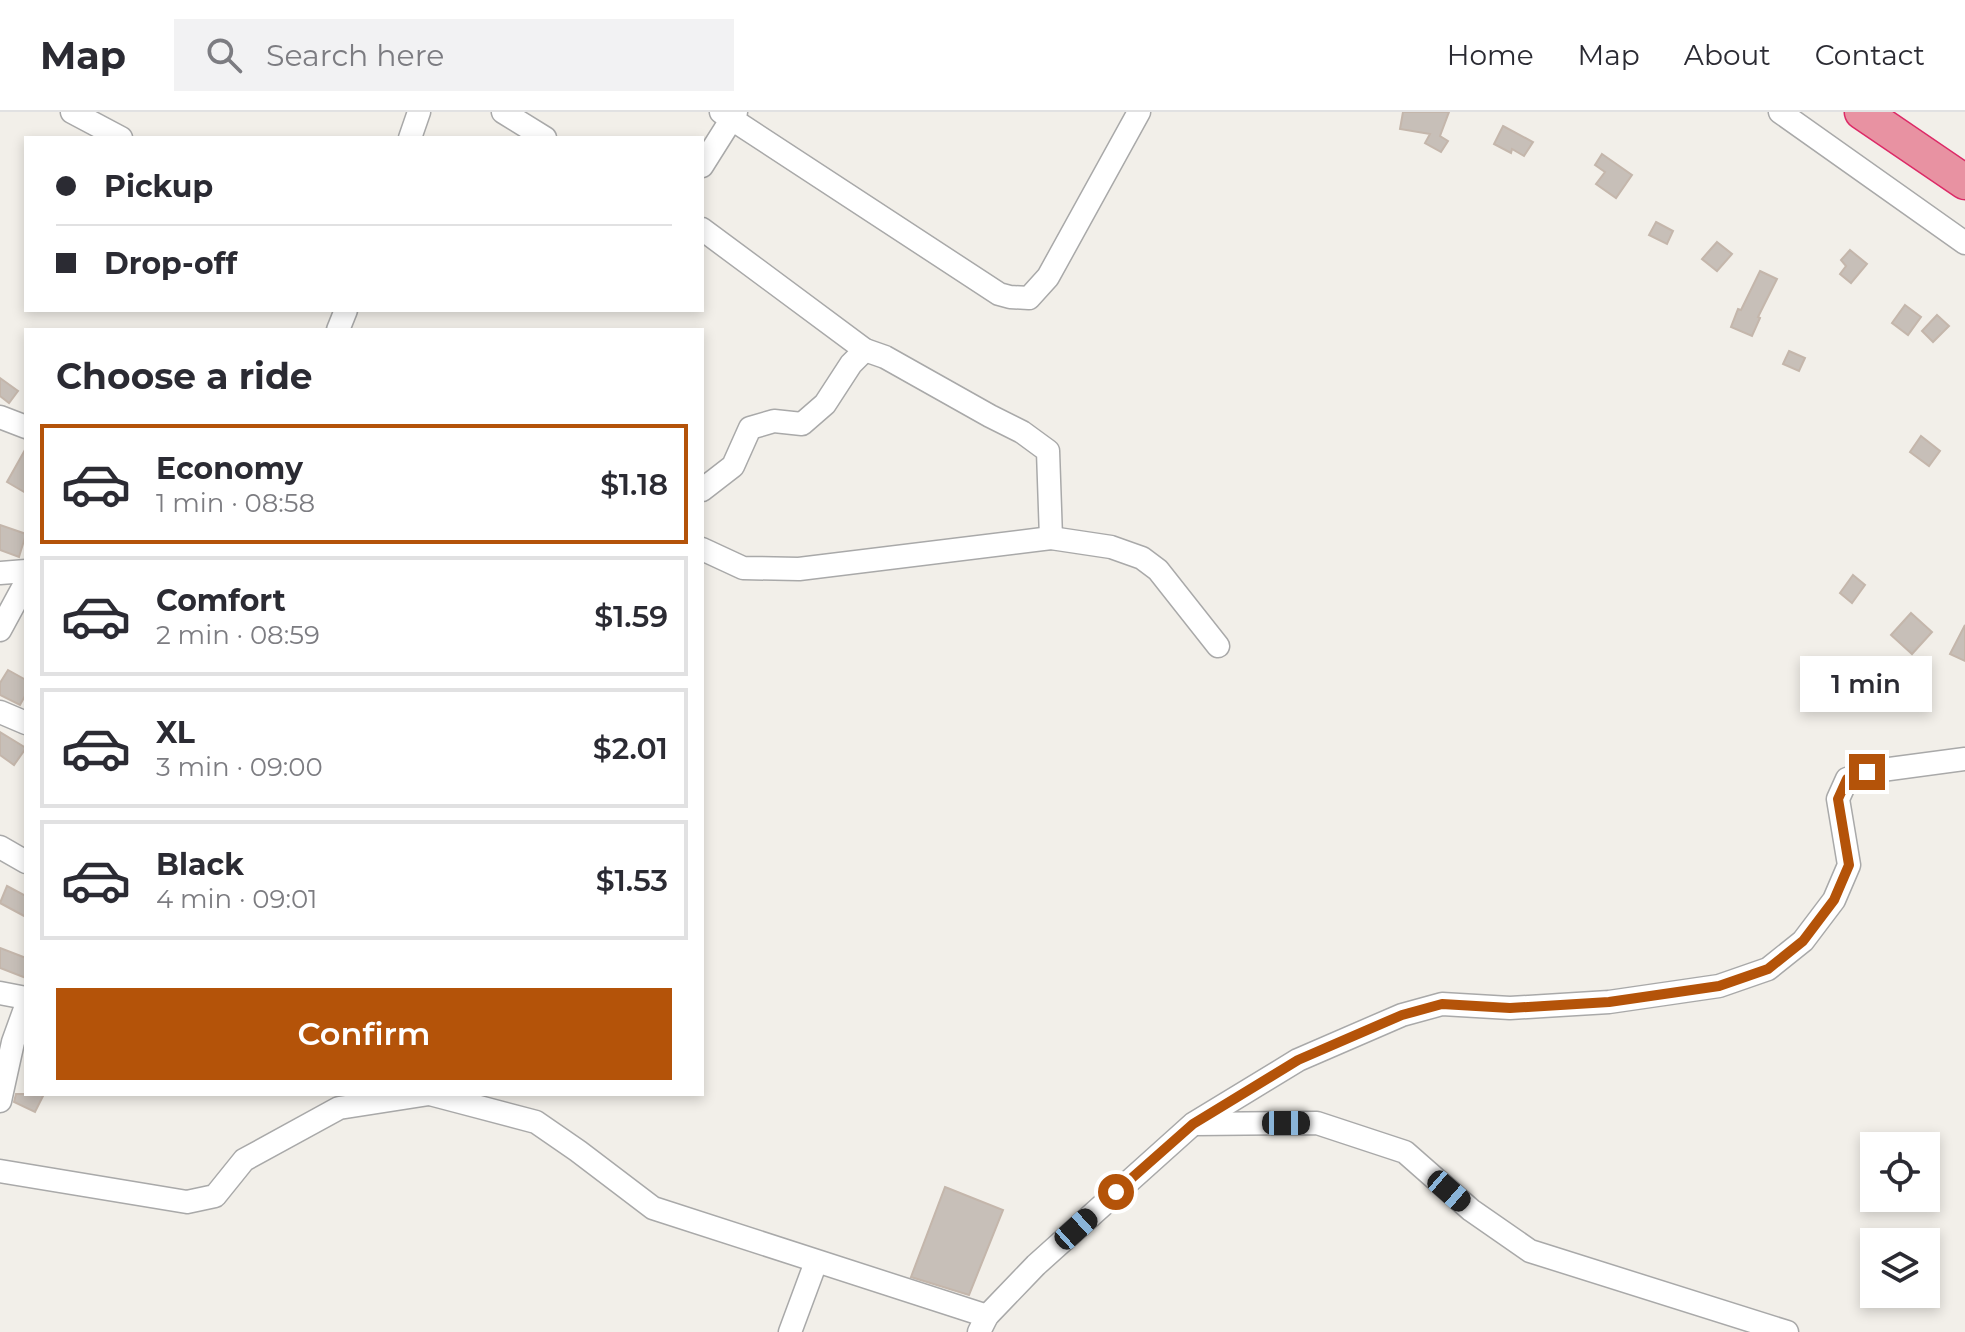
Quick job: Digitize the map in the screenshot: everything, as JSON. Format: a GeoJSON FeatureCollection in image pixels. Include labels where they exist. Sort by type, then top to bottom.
{"type":"FeatureCollection","features":[{"type":"Feature","properties":{"kind":"highway"},"geometry":{"type":"LineString","coordinates":[[1862,112],[1965,182]]}},
{"type":"Feature","properties":{"kind":"street"},"geometry":{"type":"LineString","coordinates":[[72,112],[117,136]]}},
{"type":"Feature","properties":{"kind":"street"},"geometry":{"type":"LineString","coordinates":[[411,136],[419,112]]}},
{"type":"Feature","properties":{"kind":"street"},"geometry":{"type":"LineString","coordinates":[[503,112],[542,136]]}},
{"type":"Feature","properties":{"kind":"street"},"geometry":{"type":"LineString","coordinates":[[704,162],[730,114],[999,294],[1029,298],[1048,277],[1139,112]]}},
{"type":"Feature","properties":{"kind":"street"},"geometry":{"type":"LineString","coordinates":[[1780,112],[1965,243]]}},
{"type":"Feature","properties":{"kind":"street"},"geometry":{"type":"LineString","coordinates":[[704,230],[865,350],[885,357],[1022,432],[1048,451],[1051,538]]}},
{"type":"Feature","properties":{"kind":"street"},"geometry":{"type":"LineString","coordinates":[[704,488],[733,466],[750,428],[774,421],[802,424],[825,404],[851,364],[865,350]]}},
{"type":"Feature","properties":{"kind":"street"},"geometry":{"type":"LineString","coordinates":[[0,417],[24,426]]}},
{"type":"Feature","properties":{"kind":"street"},"geometry":{"type":"LineString","coordinates":[[704,550],[743,568],[799,569],[1051,538],[1111,547],[1142,558],[1158,570],[1218,646]]}},
{"type":"Feature","properties":{"kind":"street"},"geometry":{"type":"LineString","coordinates":[[0,573],[24,571]]}},
{"type":"Feature","properties":{"kind":"street"},"geometry":{"type":"LineString","coordinates":[[0,630],[24,586]]}},
{"type":"Feature","properties":{"kind":"street"},"geometry":{"type":"LineString","coordinates":[[0,712],[24,722]]}},
{"type":"Feature","properties":{"kind":"street"},"geometry":{"type":"LineString","coordinates":[[438,1096],[536,1122],[653,1208],[816,1262],[983,1324],[1036,1265],[1193,1124],[1298,1060],[1402,1015],[1442,1004],[1510,1008],[1609,1002],[1719,986],[1768,969],[1803,941],[1834,900],[1849,865],[1838,799],[1847,779],[1867,772],[1965,759]]}},
{"type":"Feature","properties":{"kind":"street"},"geometry":{"type":"LineString","coordinates":[[1936,764],[1965,774]]}},
{"type":"Feature","properties":{"kind":"street"},"geometry":{"type":"LineString","coordinates":[[0,847],[24,861]]}},
{"type":"Feature","properties":{"kind":"street"},"geometry":{"type":"LineString","coordinates":[[0,993],[24,998]]}},
{"type":"Feature","properties":{"kind":"street"},"geometry":{"type":"LineString","coordinates":[[0,1101],[13,1042],[24,1012]]}},
{"type":"Feature","properties":{"kind":"street"},"geometry":{"type":"LineString","coordinates":[[0,1171],[187,1202],[215,1196],[244,1160],[339,1108],[417,1096]]}},
{"type":"Feature","properties":{"kind":"street"},"geometry":{"type":"LineString","coordinates":[[1193,1124],[1317,1123],[1405,1152],[1471,1210],[1530,1251],[1777,1330]]}},
{"type":"Feature","properties":{"kind":"street"},"geometry":{"type":"LineString","coordinates":[[790,1332],[816,1262]]}},
{"type":"Feature","properties":{"kind":"building"},"geometry":{"type":"Polygon","coordinates":[[[1403,112],[1449,112],[1440,136],[1448,141],[1441,152],[1425,143],[1430,134],[1400,129],[1403,112]]]}},
{"type":"Feature","properties":{"kind":"building"},"geometry":{"type":"Polygon","coordinates":[[[1503,126],[1533,142],[1524,156],[1494,144],[1503,126]]]}},
{"type":"Feature","properties":{"kind":"building"},"geometry":{"type":"Polygon","coordinates":[[[1602,154],[1632,175],[1616,198],[1596,184],[1605,172],[1595,165],[1602,154]]]}},
{"type":"Feature","properties":{"kind":"building"},"geometry":{"type":"Polygon","coordinates":[[[1656,222],[1673,231],[1667,244],[1649,235],[1656,222]]]}},
{"type":"Feature","properties":{"kind":"building"},"geometry":{"type":"Polygon","coordinates":[[[1717,242],[1732,254],[1717,271],[1702,259],[1717,242]]]}},
{"type":"Feature","properties":{"kind":"building"},"geometry":{"type":"Polygon","coordinates":[[[1850,250],[1867,264],[1851,283],[1840,274],[1846,266],[1841,260],[1850,250]]]}},
{"type":"Feature","properties":{"kind":"building"},"geometry":{"type":"Polygon","coordinates":[[[1760,271],[1777,279],[1752,336],[1731,327],[1760,271]]]}},
{"type":"Feature","properties":{"kind":"building"},"geometry":{"type":"Polygon","coordinates":[[[1905,305],[1921,317],[1908,335],[1892,323],[1905,305]]]}},
{"type":"Feature","properties":{"kind":"building"},"geometry":{"type":"Polygon","coordinates":[[[1937,315],[1949,326],[1933,342],[1922,331],[1937,315]]]}},
{"type":"Feature","properties":{"kind":"building"},"geometry":{"type":"Polygon","coordinates":[[[1789,351],[1805,358],[1799,371],[1783,364],[1789,351]]]}},
{"type":"Feature","properties":{"kind":"building"},"geometry":{"type":"Polygon","coordinates":[[[0,378],[18,391],[9,403],[0,396],[0,378]]]}},
{"type":"Feature","properties":{"kind":"building"},"geometry":{"type":"Polygon","coordinates":[[[1921,436],[1940,451],[1929,466],[1910,452],[1921,436]]]}},
{"type":"Feature","properties":{"kind":"building"},"geometry":{"type":"Polygon","coordinates":[[[24,452],[24,492],[7,482],[24,452]]]}},
{"type":"Feature","properties":{"kind":"building"},"geometry":{"type":"Polygon","coordinates":[[[0,525],[24,533],[19,557],[0,550],[0,525]]]}},
{"type":"Feature","properties":{"kind":"building"},"geometry":{"type":"Polygon","coordinates":[[[1853,575],[1865,585],[1852,603],[1840,593],[1853,575]]]}},
{"type":"Feature","properties":{"kind":"building"},"geometry":{"type":"Polygon","coordinates":[[[1911,613],[1932,632],[1912,654],[1891,635],[1911,613]]]}},
{"type":"Feature","properties":{"kind":"building"},"geometry":{"type":"Polygon","coordinates":[[[1965,625],[1965,661],[1950,654],[1965,625]]]}},
{"type":"Feature","properties":{"kind":"building"},"geometry":{"type":"Polygon","coordinates":[[[8,670],[24,679],[24,698],[20,705],[0,695],[0,683],[8,670]]]}},
{"type":"Feature","properties":{"kind":"building"},"geometry":{"type":"Polygon","coordinates":[[[0,732],[24,747],[14,765],[0,755],[0,732]]]}},
{"type":"Feature","properties":{"kind":"building"},"geometry":{"type":"Polygon","coordinates":[[[7,886],[24,895],[24,916],[0,903],[7,886]]]}},
{"type":"Feature","properties":{"kind":"building"},"geometry":{"type":"Polygon","coordinates":[[[0,948],[24,957],[24,977],[0,968],[0,948]]]}},
{"type":"Feature","properties":{"kind":"building"},"geometry":{"type":"Polygon","coordinates":[[[16,1094],[43,1096],[35,1112],[14,1102],[16,1094]]]}},
{"type":"Feature","properties":{"kind":"building"},"geometry":{"type":"Polygon","coordinates":[[[945,1187],[1003,1210],[969,1295],[911,1277],[945,1187]]]}},
{"type":"Feature","properties":{"kind":"route"},"geometry":{"type":"LineString","coordinates":[[1116,1192],[1193,1124],[1298,1060],[1402,1015],[1442,1004],[1510,1008],[1609,1002],[1719,986],[1768,969],[1803,941],[1834,900],[1849,865],[1838,799],[1847,779],[1867,772]]}}]}
